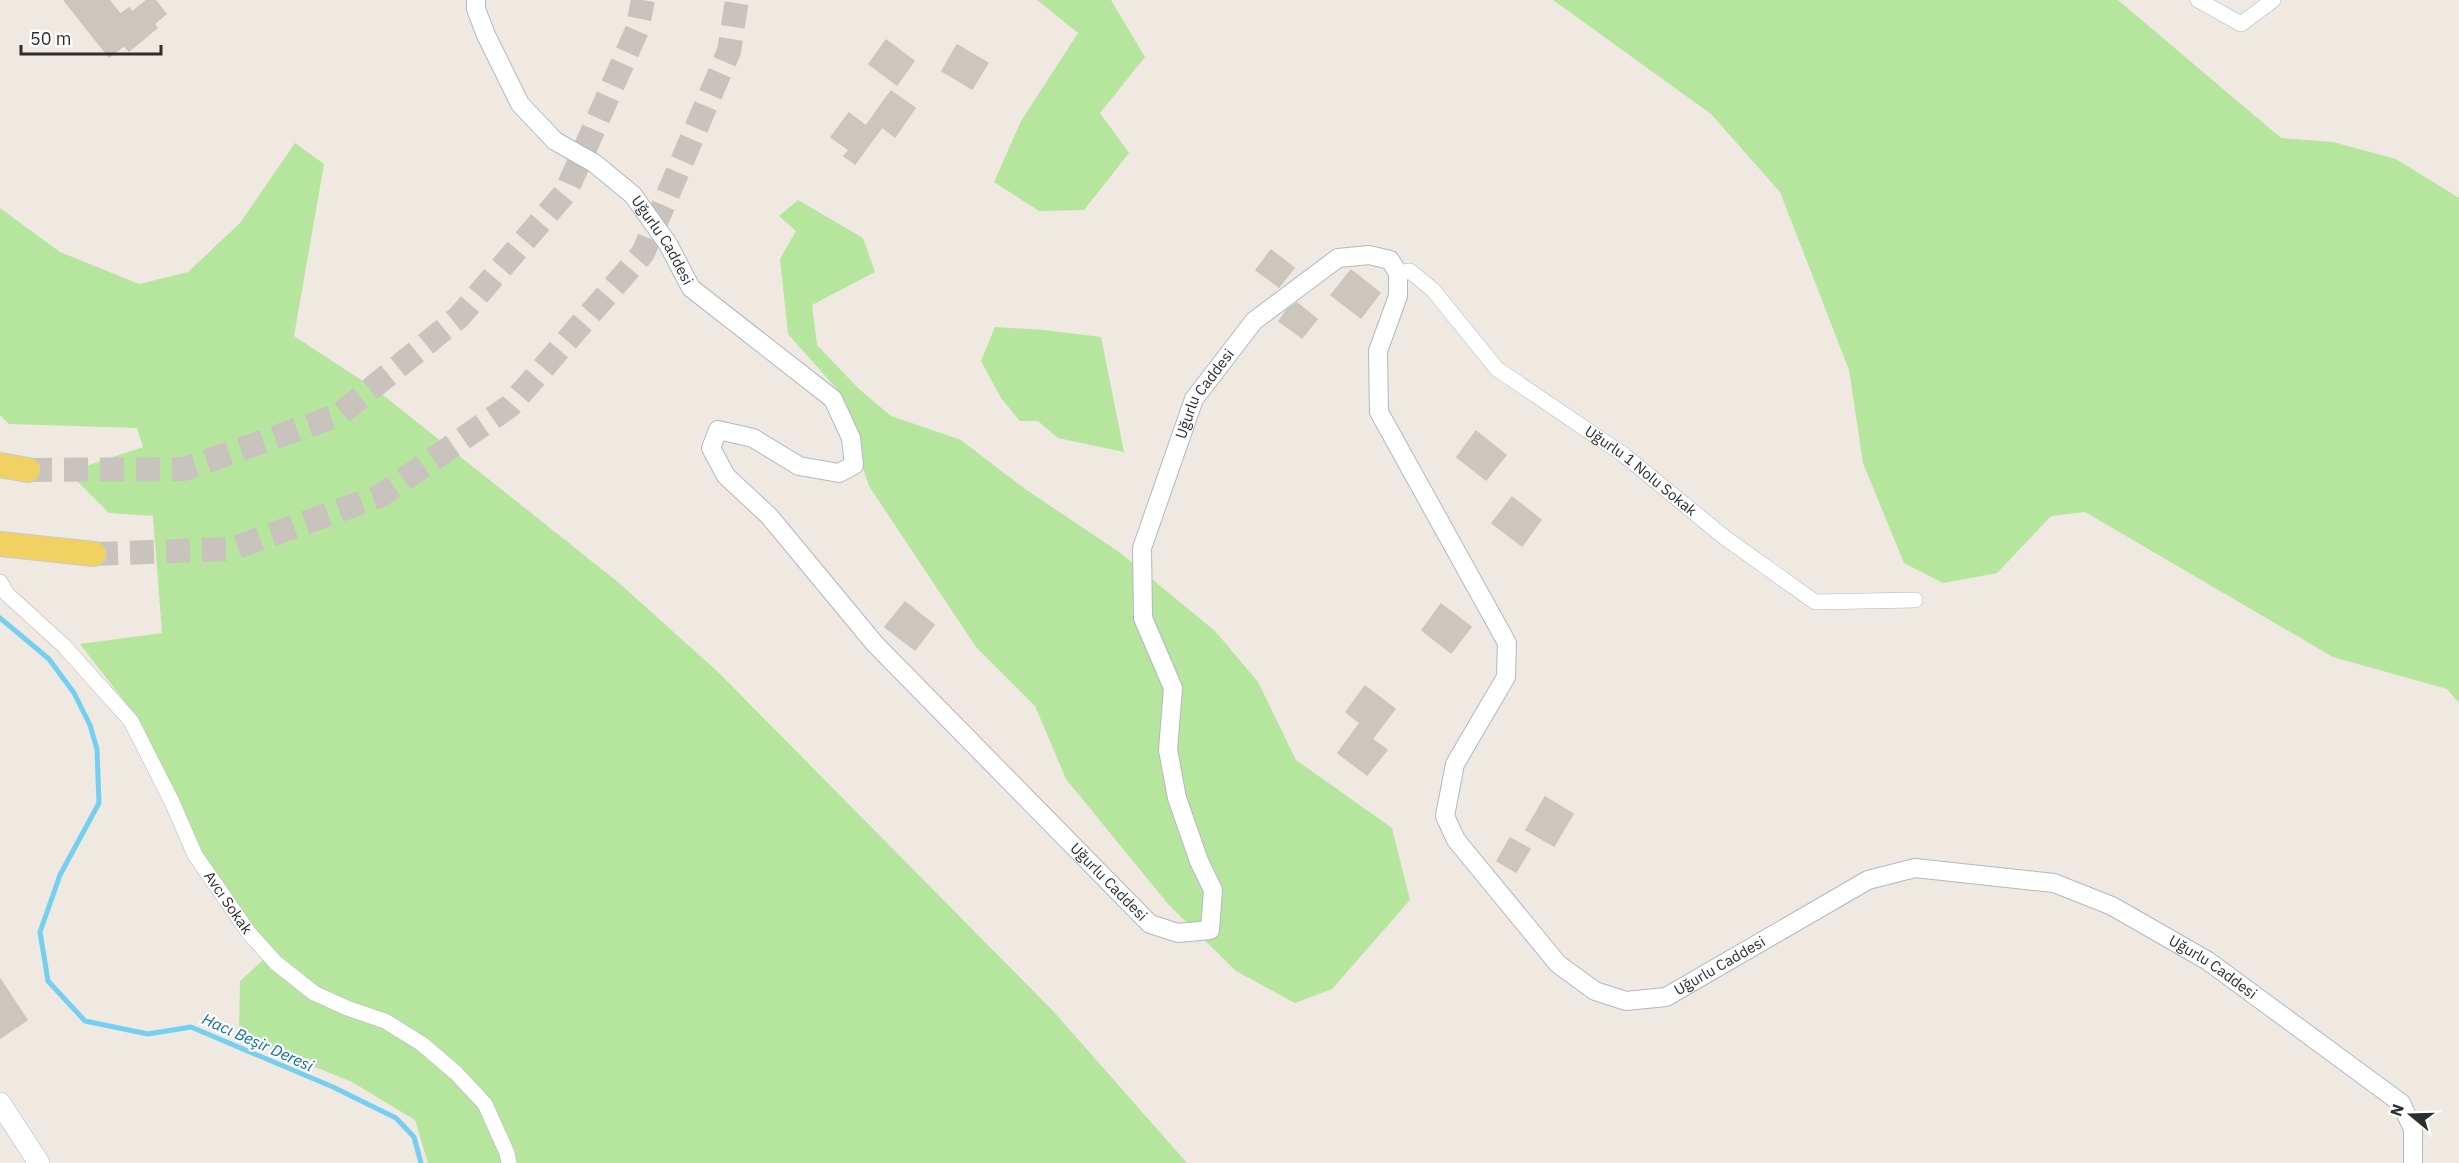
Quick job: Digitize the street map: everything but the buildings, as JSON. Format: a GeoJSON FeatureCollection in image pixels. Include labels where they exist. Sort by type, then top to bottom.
{"type":"FeatureCollection","features":[{"type":"Feature","properties":{"kind":"main road"},"geometry":{"type":"LineString","coordinates":[[0,465],[28,470]]}},
{"type":"Feature","properties":{"kind":"main road"},"geometry":{"type":"LineString","coordinates":[[10,546],[94,554]]}},
{"type":"Feature","properties":{"kind":"main road"},"geometry":{"type":"LineString","coordinates":[[0,1103],[39,1163]]}},
{"type":"Feature","properties":{"kind":"street","name":"Uğurlu Caddesi"},"geometry":{"type":"LineString","coordinates":[[476,0],[476,9],[486,35],[520,104],[555,141],[594,163],[633,195],[668,244],[691,288],[832,399],[851,438],[854,465],[839,473],[799,465],[753,438],[718,430],[711,448],[726,476],[769,516],[875,644],[1150,924],[1178,933],[1210,930],[1213,890],[1199,861],[1177,798],[1168,750],[1173,688],[1143,618],[1142,548],[1194,399],[1254,321],[1338,258],[1369,255],[1389,260],[1398,273],[1398,296],[1378,351],[1380,412],[1507,643],[1506,677],[1455,764],[1445,816],[1456,840],[1558,964],[1595,990],[1626,1001],[1666,997],[1868,880],[1915,867],[2054,883],[2112,906],[2208,961],[2401,1103],[2413,1129],[2413,1163]]}},
{"type":"Feature","properties":{"kind":"street"},"geometry":{"type":"LineString","coordinates":[[2198,0],[2241,24],[2273,0]]}},
{"type":"Feature","properties":{"kind":"street","name":"Uğurlu 1 Nolu Sokak"},"geometry":{"type":"LineString","coordinates":[[1398,273],[1410,271],[1433,290],[1497,369],[1624,455],[1724,537],[1815,602],[1915,600]]}},
{"type":"Feature","properties":{"kind":"street","name":"Avcı Sokak"},"geometry":{"type":"LineString","coordinates":[[0,582],[7,594],[64,646],[131,721],[172,802],[195,855],[249,933],[276,963],[314,993],[347,1008],[385,1021],[422,1044],[456,1073],[484,1104],[507,1153],[509,1163]]}},
{"type":"Feature","properties":{"kind":"green space"},"geometry":{"type":"Polygon","coordinates":[[[1037,0],[1111,0],[1145,57],[1100,113],[1129,153],[1084,210],[1039,211],[994,182],[1021,121],[1078,33],[1037,0]]]}},
{"type":"Feature","properties":{"kind":"green space"},"geometry":{"type":"Polygon","coordinates":[[[1553,0],[2118,0],[2281,138],[2333,142],[2396,159],[2459,198],[2459,703],[2447,689],[2333,657],[2085,512],[2051,516],[1997,573],[1943,583],[1904,563],[1863,463],[1849,370],[1780,192],[1711,114],[1553,0]]]}},
{"type":"Feature","properties":{"kind":"green space"},"geometry":{"type":"Polygon","coordinates":[[[295,143],[324,164],[294,336],[378,391],[619,583],[717,671],[1054,1012],[1187,1163],[428,1163],[415,1120],[352,1082],[239,1036],[240,981],[262,961],[264,940],[235,903],[197,847],[135,715],[80,644],[162,633],[153,516],[109,513],[68,472],[143,447],[137,428],[9,424],[0,415],[0,208],[60,252],[139,284],[188,272],[240,223],[295,143]]]}},
{"type":"Feature","properties":{"kind":"green space"},"geometry":{"type":"Polygon","coordinates":[[[798,200],[863,238],[875,272],[812,305],[817,345],[859,389],[891,416],[961,440],[1025,489],[1119,552],[1215,631],[1258,682],[1296,760],[1392,828],[1410,900],[1332,989],[1295,1003],[1236,971],[1168,904],[1066,779],[1035,706],[976,647],[869,486],[836,388],[788,334],[780,259],[796,231],[779,216],[798,200]]]}},
{"type":"Feature","properties":{"kind":"green space"},"geometry":{"type":"Polygon","coordinates":[[[995,327],[1101,337],[1124,452],[1058,438],[1038,421],[1020,421],[1001,398],[981,361],[995,327]]]}},
{"type":"Feature","properties":{"kind":"waterway","name":"Hacı Beşir Deresi"},"geometry":{"type":"LineString","coordinates":[[0,618],[49,659],[74,693],[90,725],[97,749],[99,803],[60,875],[40,932],[48,981],[85,1021],[148,1034],[191,1027],[333,1087],[396,1118],[414,1137],[421,1163]]}},
{"type":"Feature","properties":{"kind":"tunnel"},"geometry":{"type":"LineString","coordinates":[[28,470],[184,469],[339,415],[459,317],[566,192],[637,30],[643,0]]}},
{"type":"Feature","properties":{"kind":"tunnel"},"geometry":{"type":"LineString","coordinates":[[94,554],[231,549],[380,496],[510,406],[643,253],[729,51],[737,0]]}}]}
